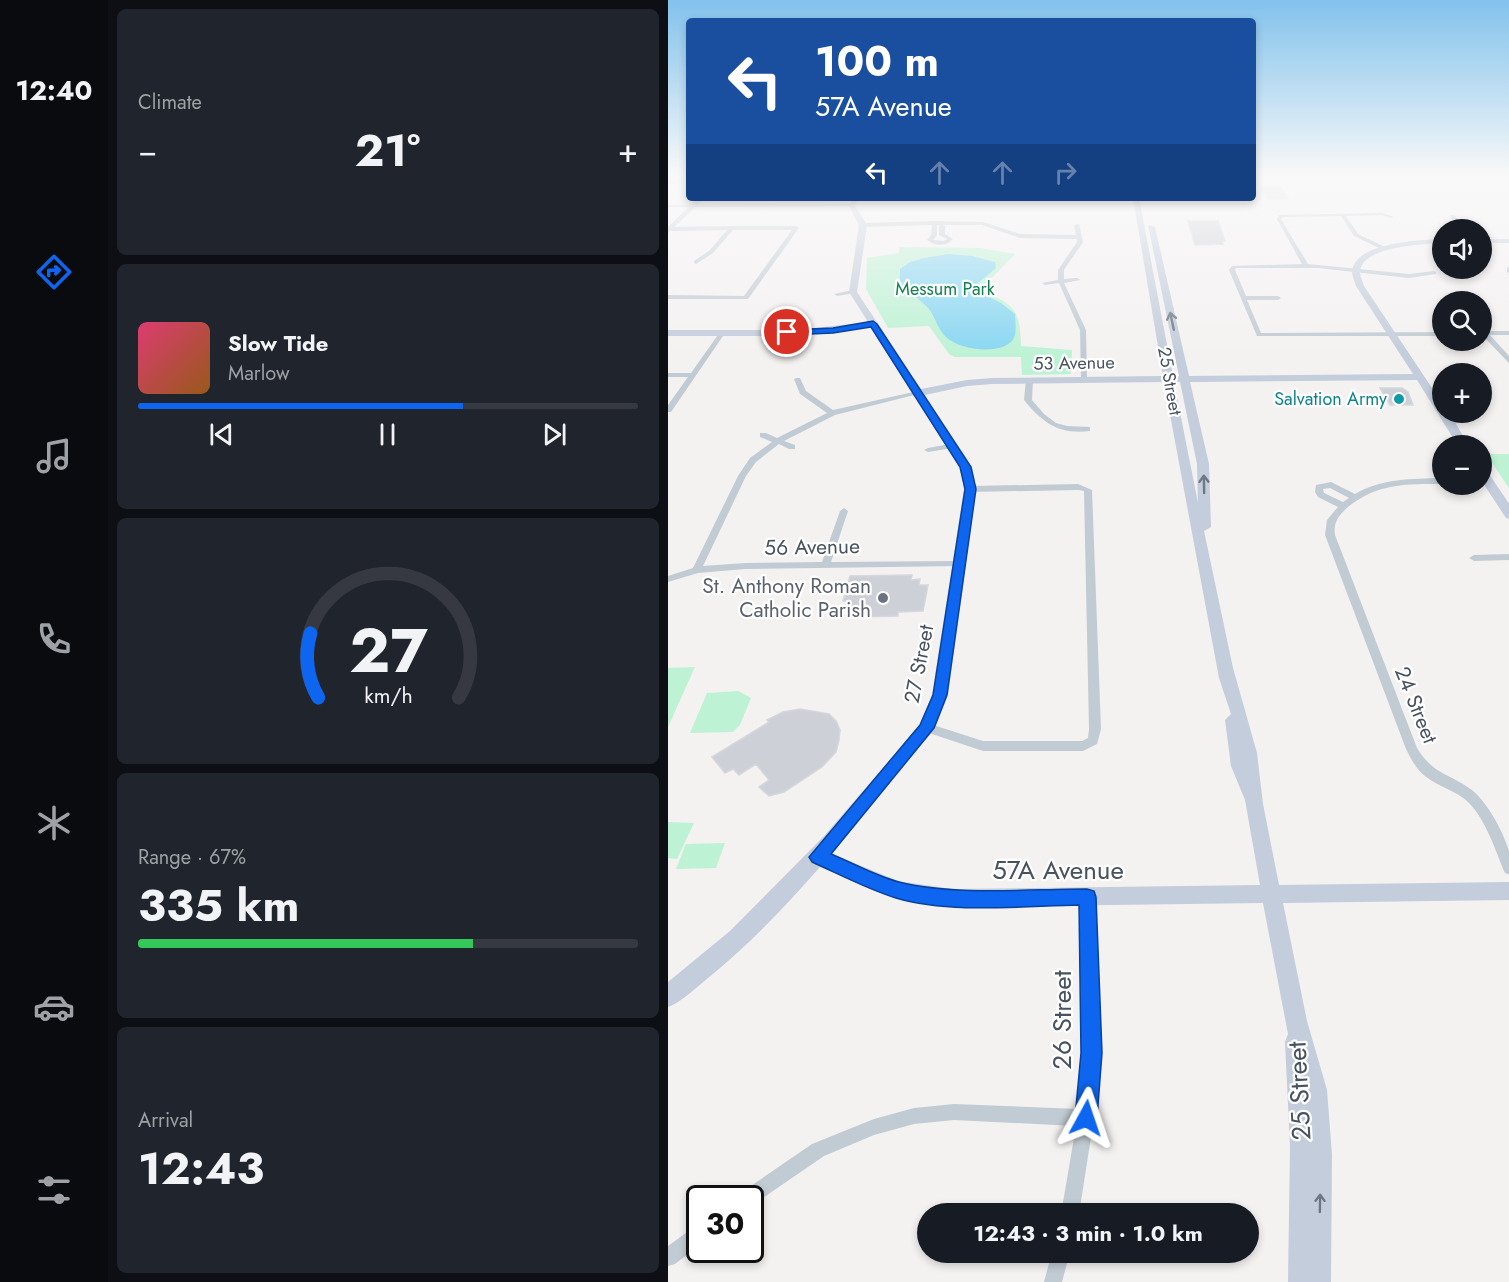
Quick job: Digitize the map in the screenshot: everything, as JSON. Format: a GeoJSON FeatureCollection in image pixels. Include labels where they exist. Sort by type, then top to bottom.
{"type":"FeatureCollection","features":[{"type":"Feature","properties":{"kind":"street"},"geometry":{"type":"LineString","coordinates":[[696,262],[710,252],[725,236]]}},
{"type":"Feature","properties":{"kind":"street"},"geometry":{"type":"LineString","coordinates":[[668,297],[746,298],[790,236]]}},
{"type":"Feature","properties":{"kind":"street"},"geometry":{"type":"LineString","coordinates":[[837,294],[853,292],[861,236]]}},
{"type":"Feature","properties":{"kind":"street"},"geometry":{"type":"LineString","coordinates":[[931,236],[931,242],[942,243],[950,240],[947,236]]}},
{"type":"Feature","properties":{"kind":"street"},"geometry":{"type":"LineString","coordinates":[[1020,236],[1079,237],[1078,248],[1061,270],[1061,282],[1083,330],[1085,379]]}},
{"type":"Feature","properties":{"kind":"street","name":"25 Street"},"geometry":{"type":"LineString","coordinates":[[1143,236],[1186,474],[1226,670],[1240,766],[1254,804],[1296,1021],[1315,1090],[1320,1155],[1317,1282]]}},
{"type":"Feature","properties":{"kind":"street","name":"25 Street"},"geometry":{"type":"LineString","coordinates":[[1153,236],[1203,464],[1206,563]]}},
{"type":"Feature","properties":{"kind":"street"},"geometry":{"type":"LineString","coordinates":[[1289,236],[1306,266]]}},
{"type":"Feature","properties":{"kind":"street"},"geometry":{"type":"LineString","coordinates":[[1358,236],[1383,248]]}},
{"type":"Feature","properties":{"kind":"street"},"geometry":{"type":"LineString","coordinates":[[1492,241],[1510,241]]}},
{"type":"Feature","properties":{"kind":"street"},"geometry":{"type":"LineString","coordinates":[[1432,242],[1383,248],[1364,258],[1356,270],[1359,284],[1432,395]]}},
{"type":"Feature","properties":{"kind":"street"},"geometry":{"type":"LineString","coordinates":[[1432,273],[1409,276],[1306,266],[1234,267],[1232,270],[1259,335],[1432,334]]}},
{"type":"Feature","properties":{"kind":"street"},"geometry":{"type":"LineString","coordinates":[[1045,283],[1078,280]]}},
{"type":"Feature","properties":{"kind":"street","name":"27 Street"},"geometry":{"type":"LineString","coordinates":[[818,857],[927,728],[940,695],[970,489],[966,467],[950,446],[853,292]]}},
{"type":"Feature","properties":{"kind":"street"},"geometry":{"type":"LineString","coordinates":[[1245,298],[1278,298]]}},
{"type":"Feature","properties":{"kind":"street"},"geometry":{"type":"LineString","coordinates":[[668,333],[833,331],[873,324]]}},
{"type":"Feature","properties":{"kind":"street"},"geometry":{"type":"LineString","coordinates":[[1492,331],[1510,333]]}},
{"type":"Feature","properties":{"kind":"street"},"geometry":{"type":"LineString","coordinates":[[668,410],[722,333]]}},
{"type":"Feature","properties":{"kind":"street"},"geometry":{"type":"LineString","coordinates":[[1492,341],[1510,362]]}},
{"type":"Feature","properties":{"kind":"street"},"geometry":{"type":"LineString","coordinates":[[668,375],[691,375]]}},
{"type":"Feature","properties":{"kind":"street","name":"53 Avenue"},"geometry":{"type":"LineString","coordinates":[[696,570],[742,476],[753,460],[778,441],[832,413],[967,383],[1085,379],[1420,377]]}},
{"type":"Feature","properties":{"kind":"street"},"geometry":{"type":"LineString","coordinates":[[798,379],[803,392],[832,413]]}},
{"type":"Feature","properties":{"kind":"street"},"geometry":{"type":"LineString","coordinates":[[1029,381],[1028,400],[1050,424],[1060,428],[1087,429]]}},
{"type":"Feature","properties":{"kind":"street"},"geometry":{"type":"LineString","coordinates":[[763,435],[792,447]]}},
{"type":"Feature","properties":{"kind":"street"},"geometry":{"type":"LineString","coordinates":[[928,450],[950,446]]}},
{"type":"Feature","properties":{"kind":"street"},"geometry":{"type":"LineString","coordinates":[[1355,497],[1331,485],[1319,487],[1321,495],[1344,506],[1364,491],[1381,484],[1432,481]]}},
{"type":"Feature","properties":{"kind":"street"},"geometry":{"type":"LineString","coordinates":[[927,728],[983,746],[1083,746],[1093,741],[1095,729],[1088,490],[1078,487],[970,489]]}},
{"type":"Feature","properties":{"kind":"street"},"geometry":{"type":"LineString","coordinates":[[1492,490],[1510,515]]}},
{"type":"Feature","properties":{"kind":"street","name":"24 Street"},"geometry":{"type":"LineString","coordinates":[[1344,506],[1333,517],[1329,525],[1334,547],[1412,749],[1428,773],[1465,792],[1472,799],[1489,824],[1510,869]]}},
{"type":"Feature","properties":{"kind":"street"},"geometry":{"type":"LineString","coordinates":[[826,564],[844,511]]}},
{"type":"Feature","properties":{"kind":"street"},"geometry":{"type":"LineString","coordinates":[[1474,558],[1510,558]]}},
{"type":"Feature","properties":{"kind":"street","name":"56 Avenue"},"geometry":{"type":"LineString","coordinates":[[668,579],[696,570],[745,566],[958,564]]}},
{"type":"Feature","properties":{"kind":"street"},"geometry":{"type":"LineString","coordinates":[[668,996],[716,960],[818,857]]}},
{"type":"Feature","properties":{"kind":"street","name":"57A Avenue"},"geometry":{"type":"LineString","coordinates":[[818,857],[897,890],[952,898],[1510,891]]}},
{"type":"Feature","properties":{"kind":"street","name":"26 Street"},"geometry":{"type":"LineString","coordinates":[[1072,1203],[1086,1118],[1092,1053],[1087,897]]}},
{"type":"Feature","properties":{"kind":"street","name":"25 Street"},"geometry":{"type":"LineString","coordinates":[[1296,1021],[1302,1146],[1302,1282]]}},
{"type":"Feature","properties":{"kind":"street"},"geometry":{"type":"LineString","coordinates":[[764,1187],[818,1150],[874,1128],[914,1116],[954,1112],[1086,1118]]}},
{"type":"Feature","properties":{"kind":"street"},"geometry":{"type":"LineString","coordinates":[[668,1257],[686,1244]]}},
{"type":"Feature","properties":{"kind":"street"},"geometry":{"type":"LineString","coordinates":[[1053,1282],[1058,1263]]}},
{"type":"Feature","properties":{"kind":"green space","name":"Messum Park"},"geometry":{"type":"Polygon","coordinates":[[[899,247],[980,248],[1015,254],[988,282],[986,292],[1010,306],[1014,312],[1019,325],[1021,346],[1072,350],[1071,374],[1022,375],[1021,357],[955,357],[949,354],[929,326],[888,328],[866,289],[867,258],[899,253],[899,247]]]}},
{"type":"Feature","properties":{"kind":"green space"},"geometry":{"type":"Polygon","coordinates":[[[1492,454],[1509,454],[1509,488],[1492,463],[1492,454]]]}},
{"type":"Feature","properties":{"kind":"green space"},"geometry":{"type":"Polygon","coordinates":[[[695,667],[668,727],[668,668],[695,667]]]}},
{"type":"Feature","properties":{"kind":"green space"},"geometry":{"type":"Polygon","coordinates":[[[738,691],[751,698],[740,725],[733,732],[690,733],[707,693],[738,691]]]}},
{"type":"Feature","properties":{"kind":"green space"},"geometry":{"type":"Polygon","coordinates":[[[668,822],[694,823],[677,859],[668,858],[668,822]]]}},
{"type":"Feature","properties":{"kind":"green space"},"geometry":{"type":"Polygon","coordinates":[[[725,843],[716,868],[676,869],[686,844],[725,843]]]}},
{"type":"Feature","properties":{"kind":"water"},"geometry":{"type":"Polygon","coordinates":[[[949,254],[972,256],[995,262],[996,268],[978,283],[978,291],[1001,303],[1015,314],[1016,328],[1012,341],[998,348],[979,349],[969,348],[952,341],[941,331],[929,309],[900,284],[900,269],[910,262],[949,254]]]}},
{"type":"Feature","properties":{"kind":"building"},"geometry":{"type":"Polygon","coordinates":[[[1192,236],[1223,236],[1225,241],[1222,241],[1223,244],[1195,245],[1192,236]]]}},
{"type":"Feature","properties":{"kind":"building","name":"Salvation Army"},"geometry":{"type":"Polygon","coordinates":[[[1380,388],[1402,388],[1408,392],[1413,405],[1390,405],[1380,388]]]}},
{"type":"Feature","properties":{"kind":"building","name":"St. Anthony Roman Catholic Parish"},"geometry":{"type":"Polygon","coordinates":[[[912,575],[911,580],[920,579],[919,585],[928,585],[923,611],[898,612],[898,616],[857,617],[860,608],[848,607],[850,602],[843,601],[850,576],[912,575]]]}},
{"type":"Feature","properties":{"kind":"building"},"geometry":{"type":"Polygon","coordinates":[[[800,709],[829,714],[836,721],[840,730],[839,740],[836,752],[822,767],[784,792],[769,796],[759,787],[769,780],[756,764],[739,775],[733,769],[725,773],[712,757],[769,722],[767,720],[783,712],[800,709]]]}},
{"type":"Feature","properties":{"kind":"place","name":"Salvation Army"},"geometry":{"type":"Point","coordinates":[1399,399]}},
{"type":"Feature","properties":{"kind":"place","name":"St. Anthony Roman Catholic Parish"},"geometry":{"type":"Point","coordinates":[883,598]}},
{"type":"Feature","properties":{"kind":"route"},"geometry":{"type":"LineString","coordinates":[[787,332],[833,331],[873,324],[950,446],[966,467],[970,489],[940,695],[927,728],[818,857],[897,890],[928,896],[952,898],[1087,897],[1092,1053],[1086,1118]]}}]}
